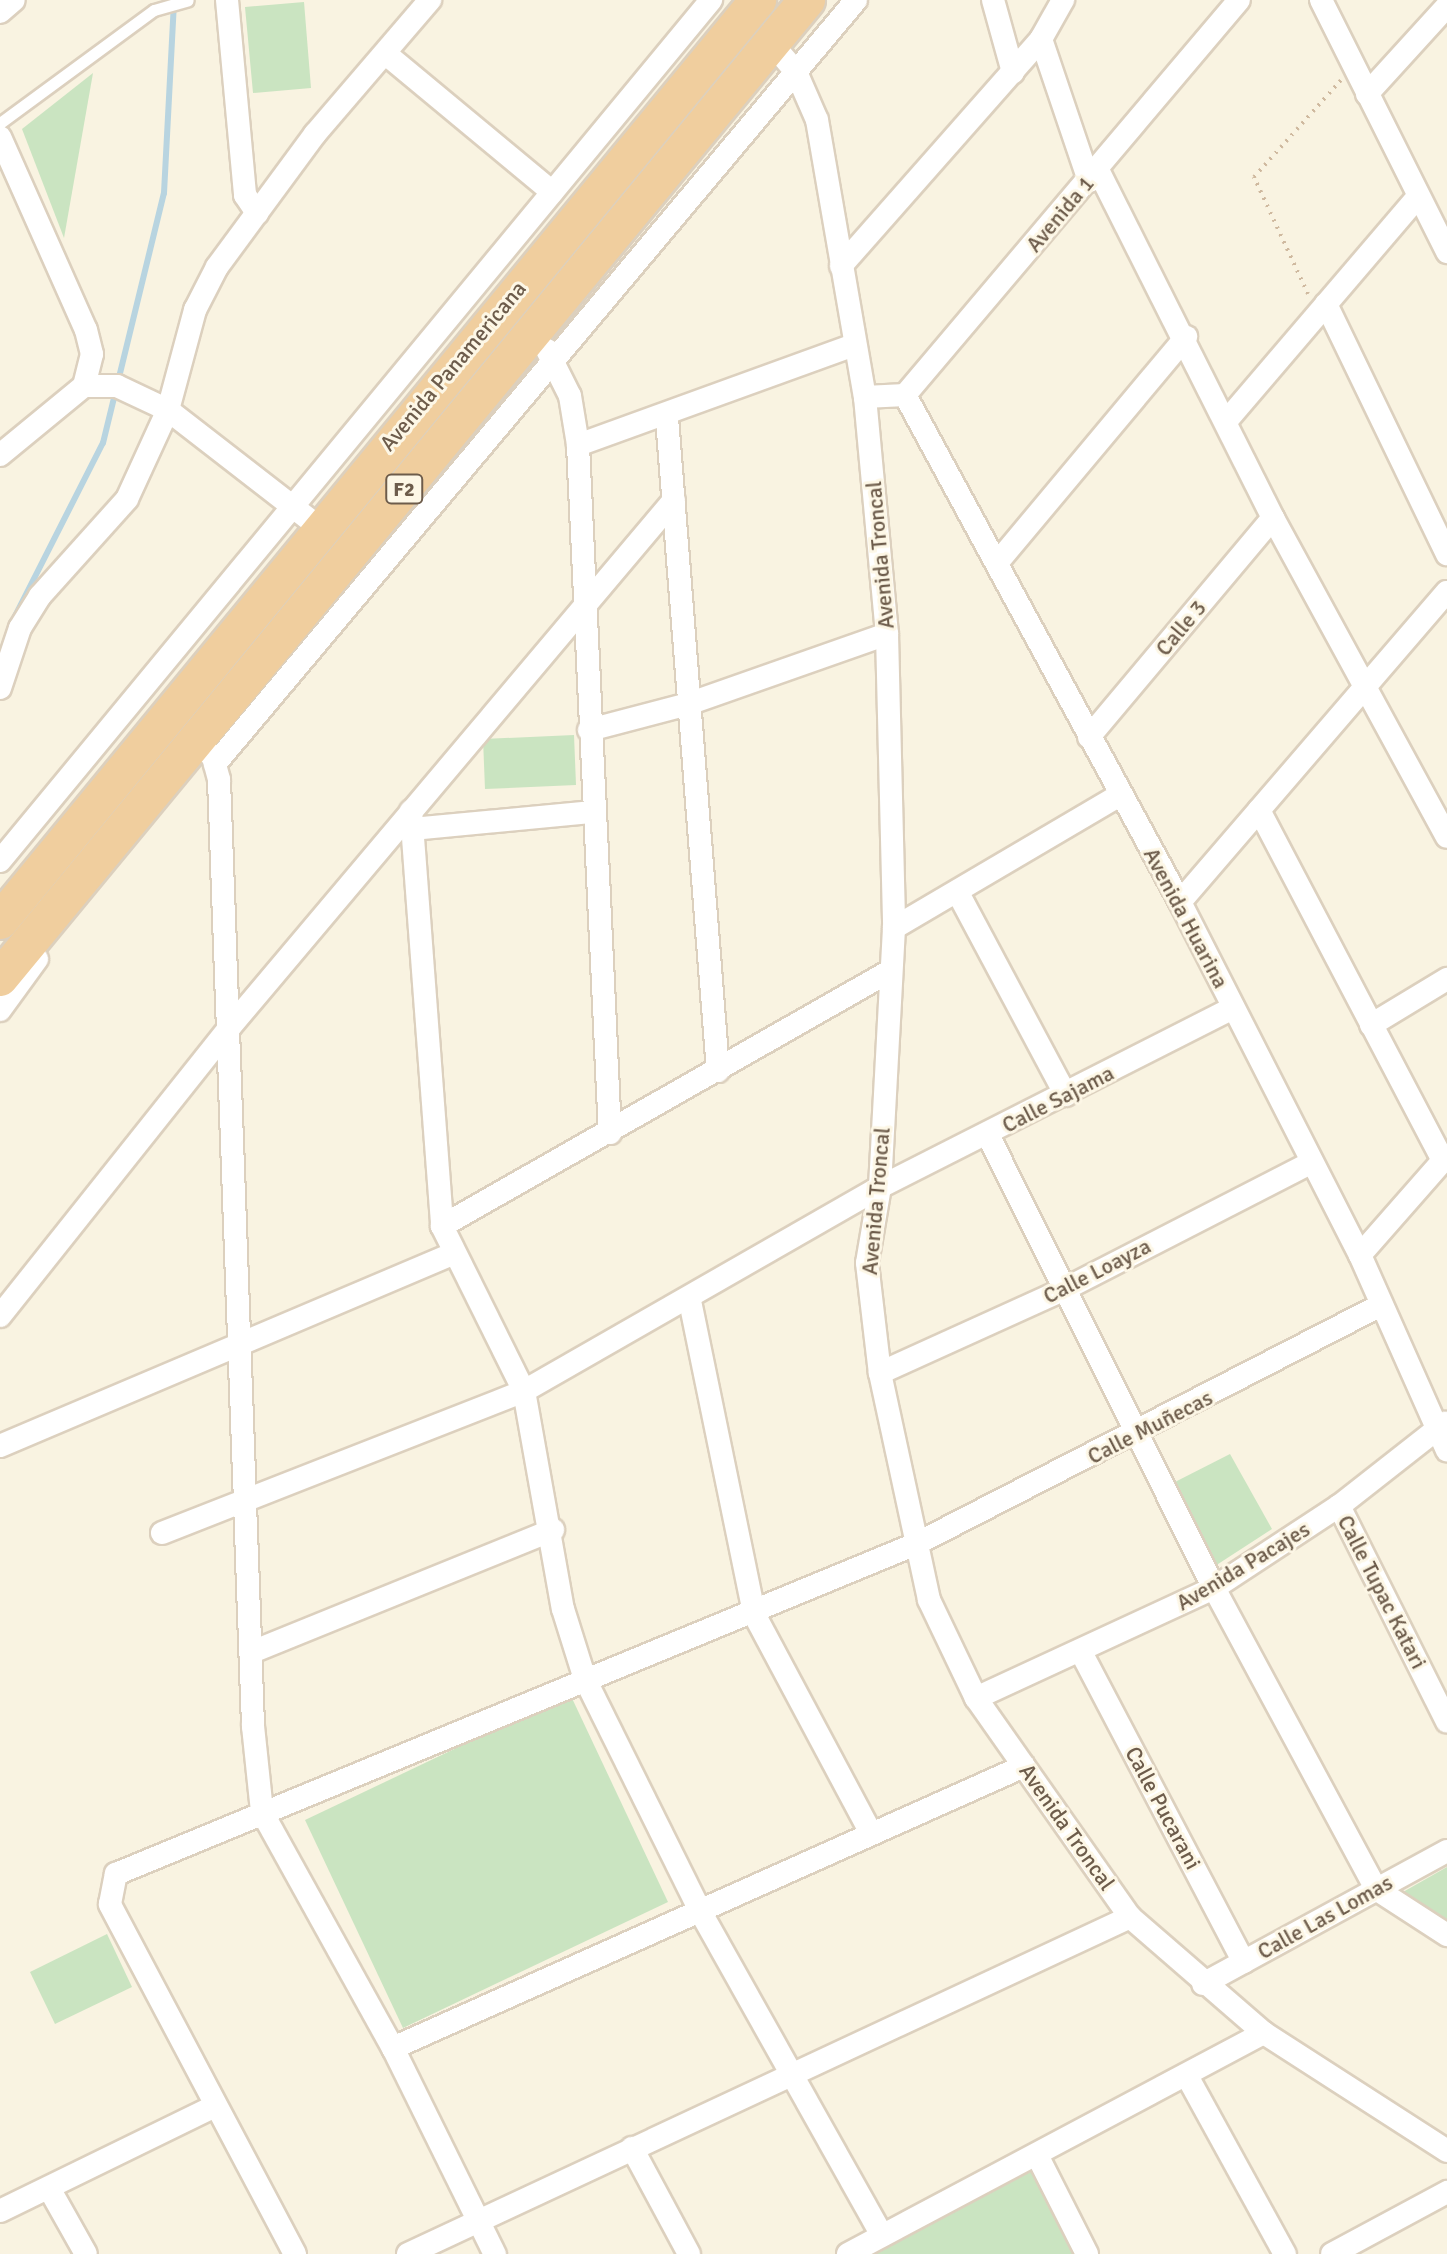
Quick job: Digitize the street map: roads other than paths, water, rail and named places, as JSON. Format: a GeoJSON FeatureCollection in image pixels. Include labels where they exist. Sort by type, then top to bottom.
{"type":"FeatureCollection","features":[{"type":"Feature","properties":{"kind":"highway","name":"Avenida Panamericana"},"geometry":{"type":"LineString","coordinates":[[0,921],[319,527],[758,0]]}},
{"type":"Feature","properties":{"kind":"highway","name":"Avenida Panamericana"},"geometry":{"type":"LineString","coordinates":[[0,978],[56,911],[206,753],[543,345],[807,0]]}},
{"type":"Feature","properties":{"kind":"street"},"geometry":{"type":"LineString","coordinates":[[0,12],[14,0]]}},
{"type":"Feature","properties":{"kind":"street"},"geometry":{"type":"LineString","coordinates":[[227,0],[245,195],[257,213]]}},
{"type":"Feature","properties":{"kind":"street"},"geometry":{"type":"LineString","coordinates":[[0,688],[20,628],[40,596],[127,499],[168,410],[195,310],[257,213],[430,0]]}},
{"type":"Feature","properties":{"kind":"street","name":"Avenida Panamericana"},"geometry":{"type":"LineString","coordinates":[[0,861],[292,502],[711,0]]}},
{"type":"Feature","properties":{"kind":"street"},"geometry":{"type":"LineString","coordinates":[[610,1133],[581,611],[578,445],[570,396],[543,345],[796,72],[856,0]]}},
{"type":"Feature","properties":{"kind":"street"},"geometry":{"type":"LineString","coordinates":[[993,0],[1013,72]]}},
{"type":"Feature","properties":{"kind":"street"},"geometry":{"type":"LineString","coordinates":[[841,266],[1041,39],[1063,0]]}},
{"type":"Feature","properties":{"kind":"street","name":"Avenida 1"},"geometry":{"type":"LineString","coordinates":[[905,395],[1239,0]]}},
{"type":"Feature","properties":{"kind":"street"},"geometry":{"type":"LineString","coordinates":[[1321,0],[1417,198],[1447,252]]}},
{"type":"Feature","properties":{"kind":"street"},"geometry":{"type":"LineString","coordinates":[[1367,94],[1447,6]]}},
{"type":"Feature","properties":{"kind":"street"},"geometry":{"type":"LineString","coordinates":[[1041,39],[1093,176],[1186,337],[1273,518],[1363,689],[1447,837]]}},
{"type":"Feature","properties":{"kind":"street","name":"Avenida Troncal"},"geometry":{"type":"LineString","coordinates":[[772,44],[796,72],[817,120],[852,346],[865,397],[887,634],[894,928],[880,1187],[867,1263],[880,1373],[916,1544],[943,1639],[976,1698],[1130,1917],[1203,1984],[1264,2033],[1447,2151]]}},
{"type":"Feature","properties":{"kind":"street"},"geometry":{"type":"LineString","coordinates":[[386,54],[552,192]]}},
{"type":"Feature","properties":{"kind":"street"},"geometry":{"type":"LineString","coordinates":[[0,137],[86,330],[92,354],[84,386],[0,455]]}},
{"type":"Feature","properties":{"kind":"street"},"geometry":{"type":"LineString","coordinates":[[1228,419],[1417,198]]}},
{"type":"Feature","properties":{"kind":"street"},"geometry":{"type":"LineString","coordinates":[[1322,309],[1447,554]]}},
{"type":"Feature","properties":{"kind":"street"},"geometry":{"type":"LineString","coordinates":[[997,563],[1186,337]]}},
{"type":"Feature","properties":{"kind":"street"},"geometry":{"type":"LineString","coordinates":[[578,445],[667,418],[852,346]]}},
{"type":"Feature","properties":{"kind":"street"},"geometry":{"type":"LineString","coordinates":[[84,386],[117,386],[168,410],[292,502],[319,527]]}},
{"type":"Feature","properties":{"kind":"street"},"geometry":{"type":"LineString","coordinates":[[865,397],[905,395]]}},
{"type":"Feature","properties":{"kind":"street","name":"Avenida Huarina"},"geometry":{"type":"LineString","coordinates":[[905,395],[1180,902],[1310,1163],[1360,1255],[1444,1434]]}},
{"type":"Feature","properties":{"kind":"street"},"geometry":{"type":"LineString","coordinates":[[667,418],[718,1071]]}},
{"type":"Feature","properties":{"kind":"street"},"geometry":{"type":"LineString","coordinates":[[0,1316],[230,1027],[411,820],[674,500]]}},
{"type":"Feature","properties":{"kind":"street","name":"Calle 3"},"geometry":{"type":"LineString","coordinates":[[1089,737],[1273,518]]}},
{"type":"Feature","properties":{"kind":"street"},"geometry":{"type":"LineString","coordinates":[[1180,902],[1447,592]]}},
{"type":"Feature","properties":{"kind":"street"},"geometry":{"type":"LineString","coordinates":[[589,730],[688,704],[887,634]]}},
{"type":"Feature","properties":{"kind":"street"},"geometry":{"type":"LineString","coordinates":[[206,753],[230,1027],[249,1497],[252,1652],[262,1812],[393,2048],[495,2254]]}},
{"type":"Feature","properties":{"kind":"street"},"geometry":{"type":"LineString","coordinates":[[894,928],[1120,795]]}},
{"type":"Feature","properties":{"kind":"street"},"geometry":{"type":"LineString","coordinates":[[1259,810],[1371,1025],[1445,1158],[1360,1255]]}},
{"type":"Feature","properties":{"kind":"street"},"geometry":{"type":"LineString","coordinates":[[411,820],[593,812]]}},
{"type":"Feature","properties":{"kind":"street"},"geometry":{"type":"LineString","coordinates":[[411,820],[442,1226],[452,1254],[524,1391],[553,1530],[563,1609],[585,1679],[700,1911],[794,2072],[882,2235]]}},
{"type":"Feature","properties":{"kind":"street"},"geometry":{"type":"LineString","coordinates":[[958,893],[1066,1095]]}},
{"type":"Feature","properties":{"kind":"street","name":"Avenida Panamericana"},"geometry":{"type":"LineString","coordinates":[[0,1010],[42,952],[56,911]]}},
{"type":"Feature","properties":{"kind":"street"},"geometry":{"type":"LineString","coordinates":[[442,1226],[890,971]]}},
{"type":"Feature","properties":{"kind":"street"},"geometry":{"type":"LineString","coordinates":[[1371,1025],[1447,979]]}},
{"type":"Feature","properties":{"kind":"street","name":"Calle Sajama"},"geometry":{"type":"LineString","coordinates":[[162,1533],[524,1391],[690,1301],[880,1187],[988,1135],[1233,1008]]}},
{"type":"Feature","properties":{"kind":"street"},"geometry":{"type":"LineString","coordinates":[[988,1135],[1214,1588],[1328,1790],[1376,1889],[1447,1935]]}},
{"type":"Feature","properties":{"kind":"street","name":"Calle Loayza"},"geometry":{"type":"LineString","coordinates":[[880,1373],[1067,1288],[1310,1163]]}},
{"type":"Feature","properties":{"kind":"street"},"geometry":{"type":"LineString","coordinates":[[0,1446],[242,1346],[452,1254]]}},
{"type":"Feature","properties":{"kind":"street"},"geometry":{"type":"LineString","coordinates":[[690,1301],[754,1614],[871,1833]]}},
{"type":"Feature","properties":{"kind":"street","name":"Calle Muñecas"},"geometry":{"type":"LineString","coordinates":[[215,2106],[110,1904],[109,1891],[122,1869],[585,1679],[754,1614],[916,1544],[1139,1434],[1381,1305]]}},
{"type":"Feature","properties":{"kind":"street","name":"Avenida Pacajes"},"geometry":{"type":"LineString","coordinates":[[976,1698],[1082,1654],[1214,1588],[1444,1434]]}},
{"type":"Feature","properties":{"kind":"street","name":"Calle Tupac Katari"},"geometry":{"type":"LineString","coordinates":[[1339,1506],[1447,1722]]}},
{"type":"Feature","properties":{"kind":"street"},"geometry":{"type":"LineString","coordinates":[[252,1652],[553,1530]]}},
{"type":"Feature","properties":{"kind":"street","name":"Calle Pucarani"},"geometry":{"type":"LineString","coordinates":[[1082,1654],[1244,1962]]}},
{"type":"Feature","properties":{"kind":"street"},"geometry":{"type":"LineString","coordinates":[[393,2048],[1024,1766]]}},
{"type":"Feature","properties":{"kind":"street","name":"Calle Las Lomas"},"geometry":{"type":"LineString","coordinates":[[1203,1984],[1447,1851]]}},
{"type":"Feature","properties":{"kind":"street"},"geometry":{"type":"LineString","coordinates":[[408,2254],[1130,1917]]}},
{"type":"Feature","properties":{"kind":"street"},"geometry":{"type":"LineString","coordinates":[[848,2254],[1264,2033]]}},
{"type":"Feature","properties":{"kind":"street"},"geometry":{"type":"LineString","coordinates":[[1187,2076],[1285,2254]]}},
{"type":"Feature","properties":{"kind":"street"},"geometry":{"type":"LineString","coordinates":[[0,2211],[50,2190],[215,2106],[295,2254]]}},
{"type":"Feature","properties":{"kind":"street"},"geometry":{"type":"LineString","coordinates":[[632,2148],[689,2254]]}},
{"type":"Feature","properties":{"kind":"street"},"geometry":{"type":"LineString","coordinates":[[1037,2155],[1087,2254]]}},
{"type":"Feature","properties":{"kind":"street"},"geometry":{"type":"LineString","coordinates":[[50,2190],[86,2254]]}},
{"type":"Feature","properties":{"kind":"street"},"geometry":{"type":"LineString","coordinates":[[1332,2254],[1447,2192]]}},
{"type":"Feature","properties":{"kind":"lane"},"geometry":{"type":"LineString","coordinates":[[0,123],[154,10],[188,0]]}},
{"type":"Feature","properties":{"kind":"waterway"},"geometry":{"type":"LineString","coordinates":[[12,622],[103,443],[164,193],[174,3]]}}]}
